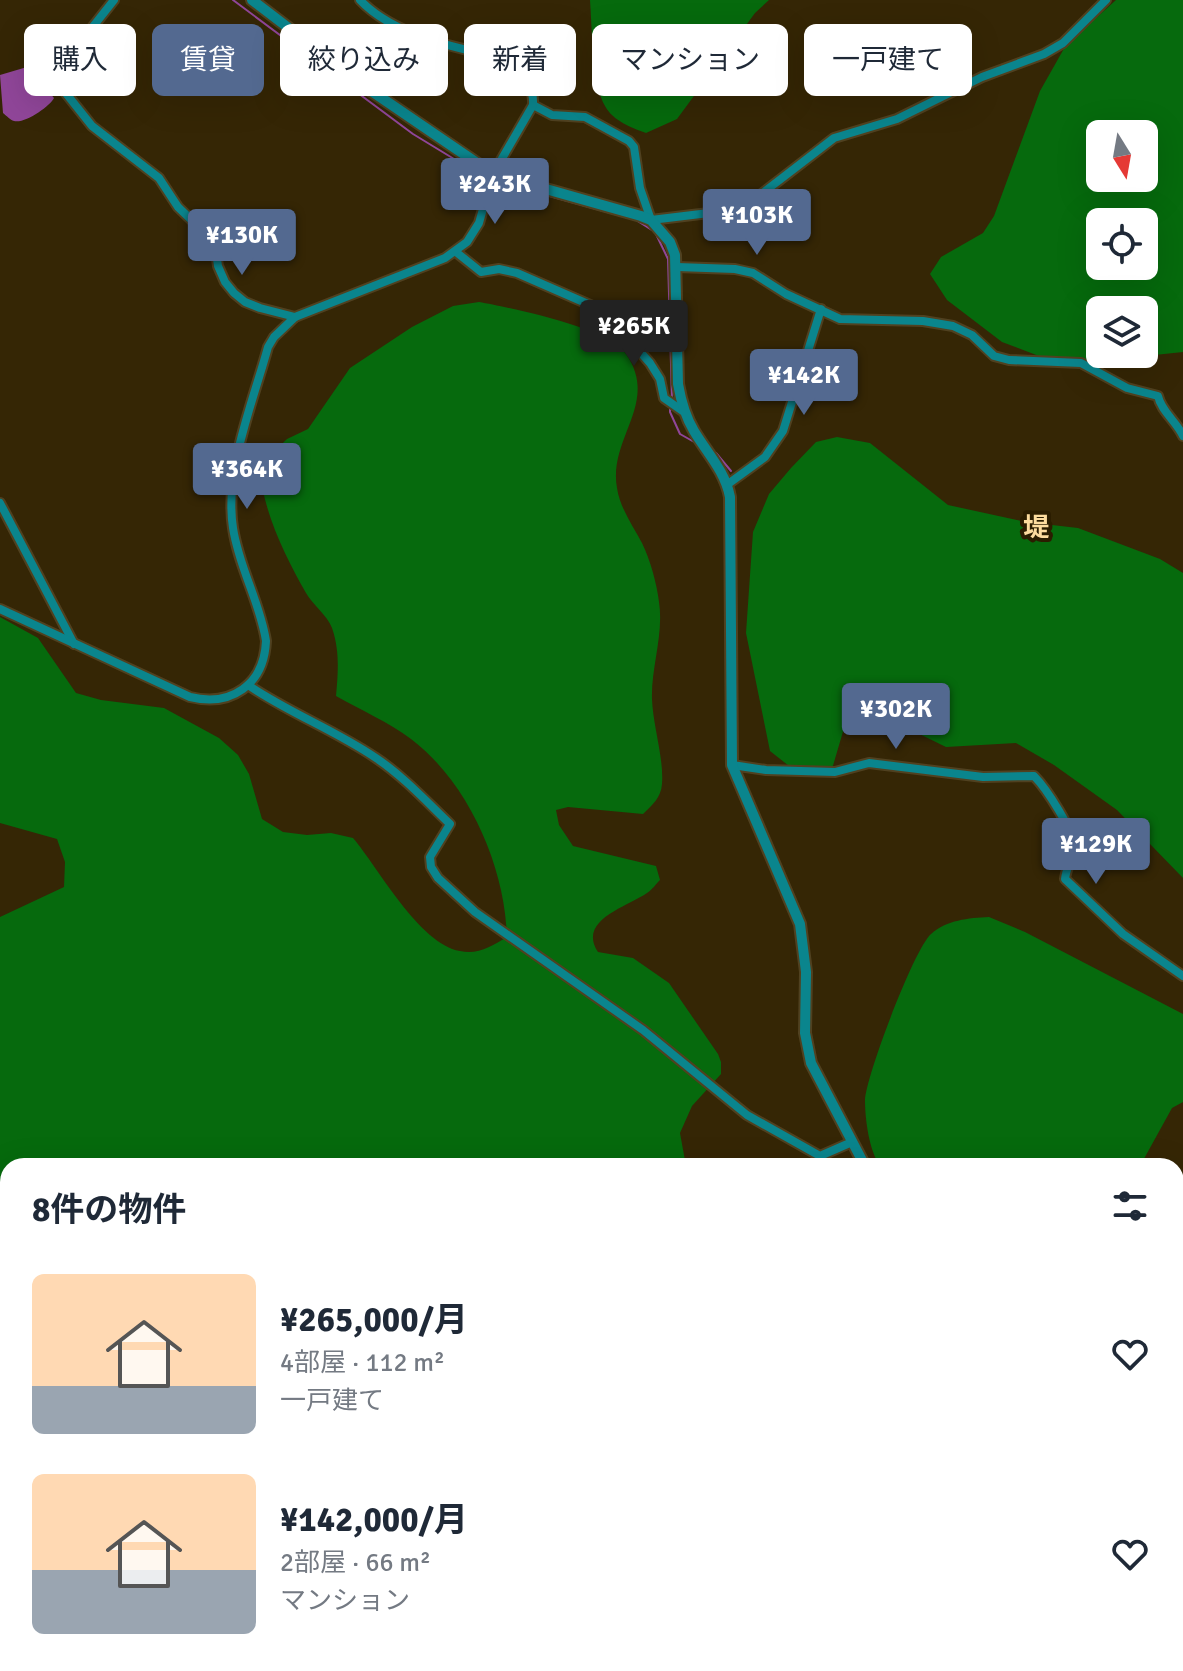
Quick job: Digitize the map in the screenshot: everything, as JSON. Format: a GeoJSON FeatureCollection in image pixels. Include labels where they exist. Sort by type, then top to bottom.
{"type":"FeatureCollection","features":[{"type":"Feature","properties":{"kind":"street"},"geometry":{"type":"LineString","coordinates":[[114,0],[53,77],[92,126],[159,178],[178,207],[215,245],[218,266],[234,293],[260,308],[295,317]]}},
{"type":"Feature","properties":{"kind":"street"},"geometry":{"type":"LineString","coordinates":[[252,0],[389,104],[493,174],[651,220],[742,209],[834,138],[897,119],[982,77],[1044,54],[1063,43],[1103,2]]}},
{"type":"Feature","properties":{"kind":"street"},"geometry":{"type":"LineString","coordinates":[[0,609],[178,693],[202,700],[227,697],[248,685],[262,665],[266,641],[237,549],[231,512],[232,481],[268,347],[295,317],[456,252],[473,235],[493,174],[533,105],[527,81],[511,67],[479,53],[422,38],[394,24],[360,0]]}},
{"type":"Feature","properties":{"kind":"street"},"geometry":{"type":"LineString","coordinates":[[533,105],[552,115],[585,117],[629,141],[634,147],[640,188],[651,220],[670,242],[677,267],[676,406]]}},
{"type":"Feature","properties":{"kind":"street"},"geometry":{"type":"LineString","coordinates":[[456,252],[481,272],[499,269],[517,273],[604,311],[650,363],[660,379],[664,398],[676,406],[728,484],[732,514],[732,765],[800,924],[806,972],[805,1033],[808,1051],[816,1075],[861,1158]]}},
{"type":"Feature","properties":{"kind":"street"},"geometry":{"type":"LineString","coordinates":[[677,267],[735,269],[753,273],[786,294],[840,319],[923,321],[953,326],[972,335],[994,356],[1009,360],[1081,363],[1127,388],[1158,396],[1183,436]]}},
{"type":"Feature","properties":{"kind":"street"},"geometry":{"type":"LineString","coordinates":[[728,484],[765,457],[783,431],[821,309]]}},
{"type":"Feature","properties":{"kind":"street"},"geometry":{"type":"LineString","coordinates":[[0,503],[74,644]]}},
{"type":"Feature","properties":{"kind":"street"},"geometry":{"type":"LineString","coordinates":[[248,685],[280,707],[323,725],[380,760],[450,824],[430,857],[431,867],[438,878],[475,912],[643,1030],[747,1115],[820,1156],[852,1142]]}},
{"type":"Feature","properties":{"kind":"street"},"geometry":{"type":"LineString","coordinates":[[732,765],[766,770],[835,772],[869,763],[983,777],[1034,776],[1044,785],[1070,828],[1074,851],[1066,868],[1065,879],[1123,934],[1183,976]]}},
{"type":"Feature","properties":{"kind":"green space"},"geometry":{"type":"Polygon","coordinates":[[[590,0],[769,0],[747,24],[592,24],[592,37],[590,0]]]}},
{"type":"Feature","properties":{"kind":"green space"},"geometry":{"type":"Polygon","coordinates":[[[1116,0],[1183,0],[1183,352],[1158,355],[1158,296],[1086,296],[1086,363],[1052,361],[1002,342],[947,300],[930,274],[941,257],[983,233],[994,216],[1040,91],[1066,45],[1116,0]]]}},
{"type":"Feature","properties":{"kind":"green space"},"geometry":{"type":"Polygon","coordinates":[[[601,96],[694,96],[677,119],[646,133],[618,120],[605,106],[601,96]]]}},
{"type":"Feature","properties":{"kind":"green space"},"geometry":{"type":"Polygon","coordinates":[[[479,302],[580,327],[616,344],[626,354],[635,372],[638,389],[636,405],[619,453],[617,488],[624,510],[648,556],[658,595],[660,626],[652,699],[662,774],[661,789],[656,801],[643,814],[568,807],[556,810],[559,825],[573,846],[656,866],[660,880],[649,892],[617,909],[599,923],[593,941],[598,952],[633,958],[669,983],[718,1054],[721,1074],[692,1106],[680,1133],[685,1158],[0,1158],[0,917],[64,887],[65,862],[57,839],[0,823],[0,617],[38,638],[76,693],[101,700],[164,708],[219,738],[238,755],[249,774],[262,819],[283,832],[307,835],[331,833],[353,838],[400,903],[445,945],[473,952],[507,937],[505,910],[491,854],[466,802],[450,778],[411,739],[336,696],[338,670],[332,628],[306,593],[282,548],[269,515],[261,481],[260,465],[287,439],[308,429],[350,368],[412,327],[453,306],[479,302]]]}},
{"type":"Feature","properties":{"kind":"green space"},"geometry":{"type":"Polygon","coordinates":[[[837,437],[870,443],[948,505],[1026,522],[1078,528],[1160,559],[1183,573],[1183,878],[1117,810],[1054,765],[1016,743],[946,747],[852,701],[832,769],[789,766],[770,751],[746,633],[753,532],[769,494],[791,468],[816,442],[837,437]]]}},
{"type":"Feature","properties":{"kind":"green space"},"geometry":{"type":"Polygon","coordinates":[[[989,917],[1025,932],[1183,1014],[1183,1102],[1172,1108],[1144,1158],[876,1158],[868,1134],[865,1100],[873,1066],[892,1014],[923,944],[937,929],[966,919],[989,917]]]}},
{"type":"Feature","properties":{"kind":"shaded area"},"geometry":{"type":"Polygon","coordinates":[[[24,68],[24,96],[54,98],[37,114],[14,121],[3,113],[0,75],[24,68]]]}},
{"type":"Feature","properties":{"kind":"waterway"},"geometry":{"type":"LineString","coordinates":[[233,0],[413,134],[482,176]]}},
{"type":"Feature","properties":{"kind":"waterway"},"geometry":{"type":"LineString","coordinates":[[499,182],[636,220],[655,232],[668,259],[672,400]]}},
{"type":"Feature","properties":{"kind":"waterway"},"geometry":{"type":"LineString","coordinates":[[670,406],[680,434],[696,443]]}},
{"type":"Feature","properties":{"kind":"waterway"},"geometry":{"type":"LineString","coordinates":[[716,453],[731,471]]}},
{"type":"Feature","properties":{"kind":"district","name":"堤"},"geometry":{"type":"Point","coordinates":[1036,528]}}]}
